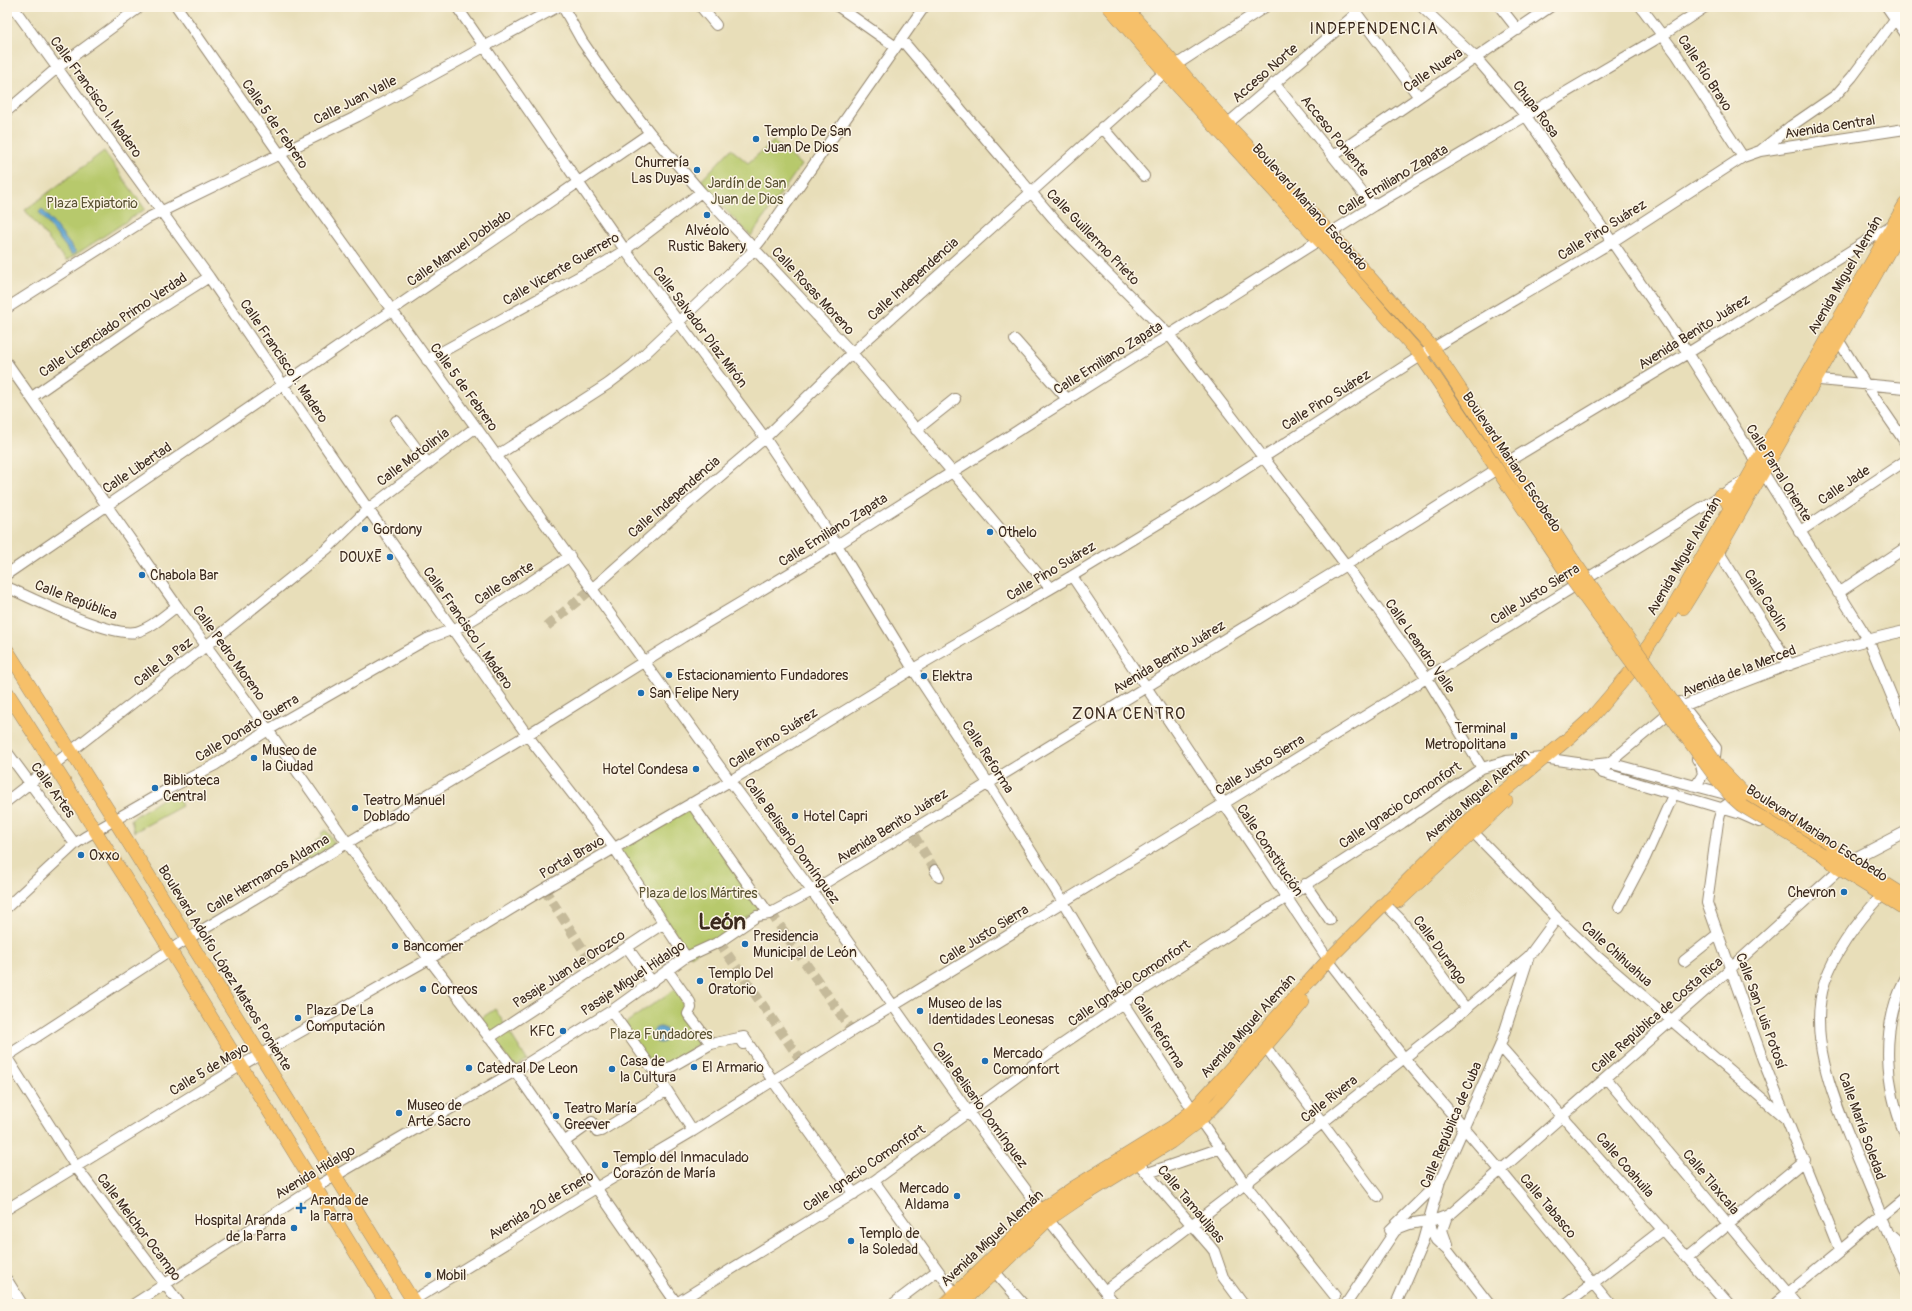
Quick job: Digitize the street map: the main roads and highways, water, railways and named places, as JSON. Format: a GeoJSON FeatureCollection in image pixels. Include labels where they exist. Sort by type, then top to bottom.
{"type":"FeatureCollection","features":[{"type":"Feature","properties":{"kind":"main road","name":"Boulevard Mariano Escobedo"},"geometry":{"type":"LineString","coordinates":[[1109,7],[1227,124],[1331,234],[1433,348],[1503,470]]}},
{"type":"Feature","properties":{"kind":"main road","name":"Boulevard Mariano Escobedo"},"geometry":{"type":"LineString","coordinates":[[1125,7],[1169,68],[1421,356],[1503,470],[1716,778],[1732,797],[1751,811],[1822,854],[1904,893]]}},
{"type":"Feature","properties":{"kind":"main road","name":"Avenida Miguel Alemán"},"geometry":{"type":"LineString","coordinates":[[952,1301],[1073,1188],[1172,1127],[1213,1108],[1331,964],[1548,759],[1635,672],[1670,629],[1718,551],[1759,467],[1835,334],[1903,220]]}},
{"type":"Feature","properties":{"kind":"main road","name":"Avenida Miguel Alemán"},"geometry":{"type":"LineString","coordinates":[[1647,656],[1745,481],[1759,467]]}},
{"type":"Feature","properties":{"kind":"main road"},"geometry":{"type":"LineString","coordinates":[[1720,495],[1727,501],[1730,509]]}},
{"type":"Feature","properties":{"kind":"main road","name":"Boulevard Mariano Escobedo"},"geometry":{"type":"LineString","coordinates":[[1570,566],[1720,769],[1749,798],[1844,865],[1882,895],[1905,909]]}},
{"type":"Feature","properties":{"kind":"main road","name":"Boulevard Adolfo López Mateos Poniente"},"geometry":{"type":"LineString","coordinates":[[7,650],[336,1176],[411,1303]]}},
{"type":"Feature","properties":{"kind":"main road"},"geometry":{"type":"LineString","coordinates":[[7,692],[94,832],[170,950],[387,1304]]}},
{"type":"Feature","properties":{"kind":"main road","name":"Avenida Miguel Alemán"},"geometry":{"type":"LineString","coordinates":[[952,1301],[995,1272],[1045,1215],[1077,1200],[1171,1142],[1331,964],[1462,826],[1548,759]]}},
{"type":"Feature","properties":{"kind":"water"},"geometry":{"type":"Polygon","coordinates":[[[42,209],[76,252],[72,255],[39,212],[42,209]]]}},
{"type":"Feature","properties":{"kind":"water"},"geometry":{"type":"Polygon","coordinates":[[[660,1027],[667,1032],[668,1035],[663,1042],[660,1043],[653,1038],[652,1035],[657,1028],[660,1027]]]}},
{"type":"Feature","properties":{"kind":"tunnel"},"geometry":{"type":"LineString","coordinates":[[547,626],[593,588]]}},
{"type":"Feature","properties":{"kind":"tunnel"},"geometry":{"type":"LineString","coordinates":[[914,836],[935,870]]}},
{"type":"Feature","properties":{"kind":"tunnel"},"geometry":{"type":"LineString","coordinates":[[544,889],[595,968]]}},
{"type":"Feature","properties":{"kind":"tunnel"},"geometry":{"type":"LineString","coordinates":[[771,913],[852,1031]]}},
{"type":"Feature","properties":{"kind":"tunnel"},"geometry":{"type":"LineString","coordinates":[[719,942],[802,1062]]}},
{"type":"Feature","properties":{"kind":"place","name":"Templo De San Juan De Dios"},"geometry":{"type":"Point","coordinates":[756,139]}},
{"type":"Feature","properties":{"kind":"place","name":"Churrería Las Duyas"},"geometry":{"type":"Point","coordinates":[697,170]}},
{"type":"Feature","properties":{"kind":"place","name":"Alvéolo Rustic Bakery"},"geometry":{"type":"Point","coordinates":[707,215]}},
{"type":"Feature","properties":{"kind":"place","name":"Gordony"},"geometry":{"type":"Point","coordinates":[365,529]}},
{"type":"Feature","properties":{"kind":"place","name":"Othelo"},"geometry":{"type":"Point","coordinates":[990,532]}},
{"type":"Feature","properties":{"kind":"place","name":"DOUXĒ"},"geometry":{"type":"Point","coordinates":[390,557]}},
{"type":"Feature","properties":{"kind":"place","name":"Chabola Bar"},"geometry":{"type":"Point","coordinates":[142,575]}},
{"type":"Feature","properties":{"kind":"place","name":"Estacionamiento Fundadores"},"geometry":{"type":"Point","coordinates":[669,675]}},
{"type":"Feature","properties":{"kind":"place","name":"Elektra"},"geometry":{"type":"Point","coordinates":[924,676]}},
{"type":"Feature","properties":{"kind":"place","name":"San Felipe Nery"},"geometry":{"type":"Point","coordinates":[641,693]}},
{"type":"Feature","properties":{"kind":"place","name":"Terminal Metropolitana"},"geometry":{"type":"Point","coordinates":[1514,736]}},
{"type":"Feature","properties":{"kind":"place","name":"Museo de la Ciudad"},"geometry":{"type":"Point","coordinates":[254,758]}},
{"type":"Feature","properties":{"kind":"place","name":"Hotel Condesa"},"geometry":{"type":"Point","coordinates":[696,769]}},
{"type":"Feature","properties":{"kind":"place","name":"Biblioteca Central"},"geometry":{"type":"Point","coordinates":[155,788]}},
{"type":"Feature","properties":{"kind":"place","name":"Teatro Manuel Doblado"},"geometry":{"type":"Point","coordinates":[355,808]}},
{"type":"Feature","properties":{"kind":"place","name":"Hotel Capri"},"geometry":{"type":"Point","coordinates":[795,816]}},
{"type":"Feature","properties":{"kind":"place","name":"Oxxo"},"geometry":{"type":"Point","coordinates":[81,855]}},
{"type":"Feature","properties":{"kind":"place","name":"Chevron"},"geometry":{"type":"Point","coordinates":[1844,892]}},
{"type":"Feature","properties":{"kind":"place","name":"Presidencia Municipal de León"},"geometry":{"type":"Point","coordinates":[745,944]}},
{"type":"Feature","properties":{"kind":"place","name":"Bancomer"},"geometry":{"type":"Point","coordinates":[395,946]}},
{"type":"Feature","properties":{"kind":"place","name":"Templo Del Oratorio"},"geometry":{"type":"Point","coordinates":[700,981]}},
{"type":"Feature","properties":{"kind":"place","name":"Correos"},"geometry":{"type":"Point","coordinates":[423,989]}},
{"type":"Feature","properties":{"kind":"place","name":"Museo de las Identidades Leonesas"},"geometry":{"type":"Point","coordinates":[920,1011]}},
{"type":"Feature","properties":{"kind":"place","name":"Plaza De La Computación"},"geometry":{"type":"Point","coordinates":[298,1018]}},
{"type":"Feature","properties":{"kind":"place","name":"KFC"},"geometry":{"type":"Point","coordinates":[563,1031]}},
{"type":"Feature","properties":{"kind":"place","name":"Mercado Comonfort"},"geometry":{"type":"Point","coordinates":[985,1061]}},
{"type":"Feature","properties":{"kind":"place","name":"El Armario"},"geometry":{"type":"Point","coordinates":[694,1067]}},
{"type":"Feature","properties":{"kind":"place","name":"Catedral De Leon"},"geometry":{"type":"Point","coordinates":[469,1068]}},
{"type":"Feature","properties":{"kind":"place","name":"Casa de la Cultura"},"geometry":{"type":"Point","coordinates":[612,1069]}},
{"type":"Feature","properties":{"kind":"place","name":"Museo de Arte Sacro"},"geometry":{"type":"Point","coordinates":[399,1113]}},
{"type":"Feature","properties":{"kind":"place","name":"Teatro María Greever"},"geometry":{"type":"Point","coordinates":[556,1116]}},
{"type":"Feature","properties":{"kind":"place","name":"Templo del Inmaculado Corazón de María"},"geometry":{"type":"Point","coordinates":[605,1165]}},
{"type":"Feature","properties":{"kind":"place","name":"Mercado Aldama"},"geometry":{"type":"Point","coordinates":[957,1196]}},
{"type":"Feature","properties":{"kind":"place","name":"Aranda de la Parra"},"geometry":{"type":"Point","coordinates":[301,1208]}},
{"type":"Feature","properties":{"kind":"place","name":"Hospital Aranda de la Parra"},"geometry":{"type":"Point","coordinates":[294,1228]}},
{"type":"Feature","properties":{"kind":"place","name":"Templo de la Soledad"},"geometry":{"type":"Point","coordinates":[851,1241]}},
{"type":"Feature","properties":{"kind":"place","name":"Mobil"},"geometry":{"type":"Point","coordinates":[428,1275]}},
{"type":"Feature","properties":{"kind":"district","name":"INDEPENDENCIA"},"geometry":{"type":"Point","coordinates":[1374,29]}},
{"type":"Feature","properties":{"kind":"district","name":"ZONA CENTRO"},"geometry":{"type":"Point","coordinates":[1129,714]}},
{"type":"Feature","properties":{"kind":"district","name":"León"},"geometry":{"type":"Point","coordinates":[722,922]}},
{"type":"Feature","properties":{"kind":"park label","name":"Jardín de San Juan de Dios"},"geometry":{"type":"Point","coordinates":[747,192]}},
{"type":"Feature","properties":{"kind":"park label","name":"Plaza Expiatorio"},"geometry":{"type":"Point","coordinates":[92,203]}},
{"type":"Feature","properties":{"kind":"park label","name":"Plaza de los Mártires"},"geometry":{"type":"Point","coordinates":[698,893]}},
{"type":"Feature","properties":{"kind":"park label","name":"Plaza Fundadores"},"geometry":{"type":"Point","coordinates":[661,1034]}}]}
